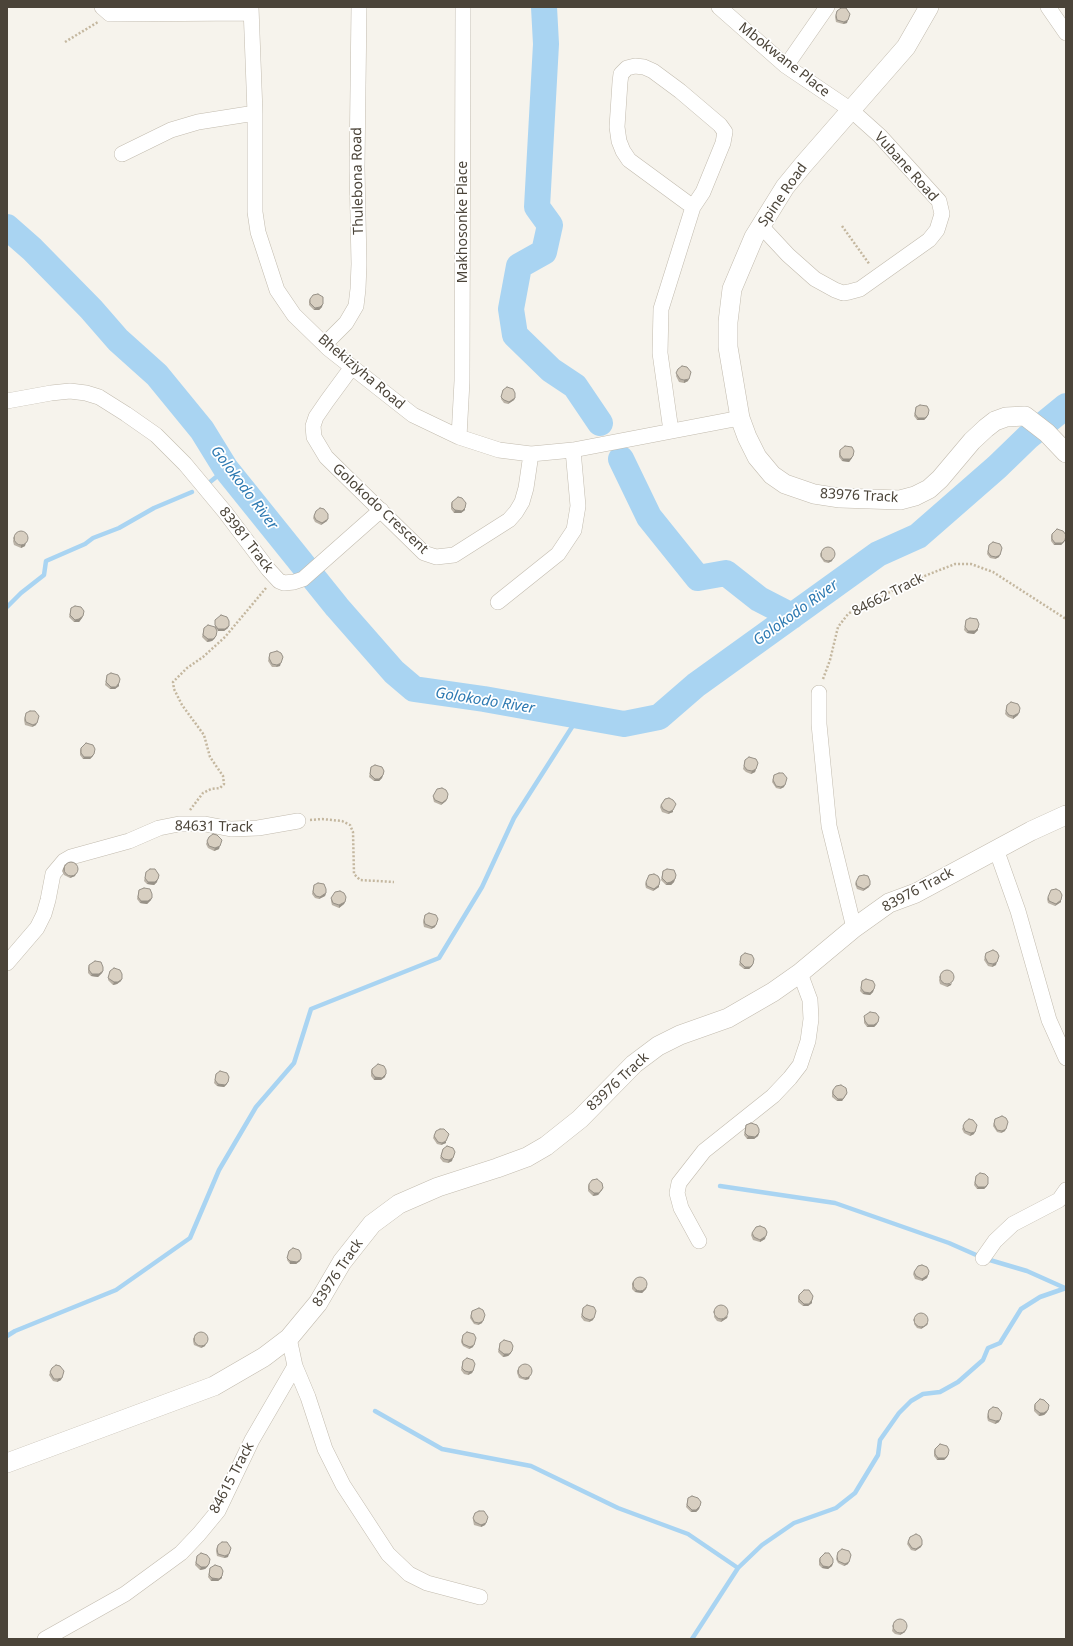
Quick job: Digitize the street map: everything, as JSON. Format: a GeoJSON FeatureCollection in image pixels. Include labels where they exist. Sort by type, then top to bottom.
{"type":"FeatureCollection","features":[{"type":"Feature","properties":{"kind":"street","name":"Thulebona Road"},"geometry":{"type":"LineString","coordinates":[[325,344],[346,323],[356,306],[358,289],[360,264],[357,168],[359,7]]}},
{"type":"Feature","properties":{"kind":"street","name":"Makhosonke Place"},"geometry":{"type":"LineString","coordinates":[[459,437],[462,373],[463,7]]}},
{"type":"Feature","properties":{"kind":"street","name":"Mbokwane Place"},"geometry":{"type":"LineString","coordinates":[[719,7],[786,66],[851,110]]}},
{"type":"Feature","properties":{"kind":"street"},"geometry":{"type":"LineString","coordinates":[[786,66],[827,7]]}},
{"type":"Feature","properties":{"kind":"street","name":"Spine Road"},"geometry":{"type":"LineString","coordinates":[[740,418],[728,347],[728,322],[732,289],[754,237],[785,188],[906,47],[930,7]]}},
{"type":"Feature","properties":{"kind":"street"},"geometry":{"type":"LineString","coordinates":[[1048,7],[1066,33]]}},
{"type":"Feature","properties":{"kind":"street","name":"Bhekiziyha Road"},"geometry":{"type":"LineString","coordinates":[[251,10],[255,113],[255,212],[263,250],[277,290],[294,315],[329,349],[413,415],[459,437],[499,450],[531,454],[573,450],[740,418]]}},
{"type":"Feature","properties":{"kind":"street"},"geometry":{"type":"LineString","coordinates":[[106,11],[251,10]]}},
{"type":"Feature","properties":{"kind":"street"},"geometry":{"type":"LineString","coordinates":[[671,431],[660,353],[661,309],[693,207],[703,192],[723,143],[724,130],[720,124],[653,71],[644,66],[627,68],[622,74],[620,82],[617,127],[619,141],[623,151],[629,160],[693,207]]}},
{"type":"Feature","properties":{"kind":"street","name":"Vubane Road"},"geometry":{"type":"LineString","coordinates":[[761,226],[788,255],[815,279],[842,293],[860,290],[929,240],[937,230],[941,222],[942,214],[938,201],[880,136],[851,110]]}},
{"type":"Feature","properties":{"kind":"street"},"geometry":{"type":"LineString","coordinates":[[122,154],[171,130],[198,122],[255,113]]}},
{"type":"Feature","properties":{"kind":"street","name":"Golokodo Crescent"},"geometry":{"type":"LineString","coordinates":[[352,367],[326,401],[316,418],[313,426],[314,437],[326,457],[424,553],[436,557],[454,555],[509,520],[522,502],[526,488],[531,454]]}},
{"type":"Feature","properties":{"kind":"street","name":"83981 Track"},"geometry":{"type":"LineString","coordinates":[[7,401],[70,391],[86,393],[99,397],[126,414],[156,435],[185,464],[274,576]]}},
{"type":"Feature","properties":{"kind":"street","name":"83976 Track"},"geometry":{"type":"LineString","coordinates":[[740,418],[757,457],[772,474],[785,484],[814,494],[840,498],[900,500],[915,496],[928,489],[940,478],[972,441],[986,428],[995,421],[1006,417],[1025,416],[1047,432],[1066,453]]}},
{"type":"Feature","properties":{"kind":"street"},"geometry":{"type":"LineString","coordinates":[[498,602],[558,554],[574,530],[578,506],[573,450]]}},
{"type":"Feature","properties":{"kind":"street"},"geometry":{"type":"LineString","coordinates":[[274,576],[279,581],[284,583],[303,579],[381,510]]}},
{"type":"Feature","properties":{"kind":"street"},"geometry":{"type":"LineString","coordinates":[[819,693],[819,724],[829,826],[854,928]]}},
{"type":"Feature","properties":{"kind":"street","name":"83976 Track"},"geometry":{"type":"LineString","coordinates":[[7,1463],[214,1386],[264,1357],[289,1338],[318,1303],[342,1262],[372,1224],[399,1204],[438,1188],[527,1157],[546,1146],[580,1118],[634,1064],[658,1046],[680,1035],[735,1014],[773,992],[800,973],[854,928],[889,903],[916,892],[996,849],[1066,816]]}},
{"type":"Feature","properties":{"kind":"street","name":"84631 Track"},"geometry":{"type":"LineString","coordinates":[[7,963],[37,928],[44,914],[53,874],[64,861],[71,857],[129,841],[159,828],[179,824],[205,824],[231,828],[258,828],[298,821]]}},
{"type":"Feature","properties":{"kind":"street"},"geometry":{"type":"LineString","coordinates":[[996,849],[1018,911],[1049,1020],[1066,1058]]}},
{"type":"Feature","properties":{"kind":"street"},"geometry":{"type":"LineString","coordinates":[[699,1241],[681,1208],[677,1192],[679,1183],[704,1151],[733,1126],[772,1096],[790,1078],[800,1065],[808,1041],[811,1019],[810,1000],[800,973]]}},
{"type":"Feature","properties":{"kind":"street"},"geometry":{"type":"LineString","coordinates":[[983,1258],[995,1241],[1013,1224],[1059,1200],[1066,1190]]}},
{"type":"Feature","properties":{"kind":"street"},"geometry":{"type":"LineString","coordinates":[[289,1338],[295,1366],[308,1397],[325,1449],[343,1485],[388,1554],[410,1574],[427,1583],[480,1597]]}},
{"type":"Feature","properties":{"kind":"street","name":"84615 Track"},"geometry":{"type":"LineString","coordinates":[[45,1639],[125,1594],[182,1553],[218,1510],[252,1440],[295,1366]]}},
{"type":"Feature","properties":{"kind":"path"},"geometry":{"type":"LineString","coordinates":[[65,42],[106,11]]}},
{"type":"Feature","properties":{"kind":"path"},"geometry":{"type":"LineString","coordinates":[[842,226],[879,276]]}},
{"type":"Feature","properties":{"kind":"path","name":"84662 Track"},"geometry":{"type":"LineString","coordinates":[[819,693],[830,660],[838,627],[848,614],[860,606],[887,593],[954,564],[971,564],[993,572],[1066,619]]}},
{"type":"Feature","properties":{"kind":"path","name":"83981 Track"},"geometry":{"type":"LineString","coordinates":[[179,824],[203,793],[211,789],[220,788],[224,784],[223,776],[210,757],[204,735],[182,705],[174,689],[173,682],[187,668],[203,657],[225,637],[274,576]]}},
{"type":"Feature","properties":{"kind":"path"},"geometry":{"type":"LineString","coordinates":[[298,821],[322,819],[342,821],[350,825],[353,832],[354,874],[360,880],[394,882]]}},
{"type":"Feature","properties":{"kind":"building"},"geometry":{"type":"Polygon","coordinates":[[[841,8],[846,8],[850,14],[848,20],[844,22],[837,20],[837,11],[841,8]]]}},
{"type":"Feature","properties":{"kind":"building"},"geometry":{"type":"Polygon","coordinates":[[[318,294],[323,297],[323,304],[320,307],[315,308],[310,303],[310,299],[313,295],[318,294]]]}},
{"type":"Feature","properties":{"kind":"building"},"geometry":{"type":"Polygon","coordinates":[[[682,366],[687,367],[691,372],[689,379],[680,379],[676,373],[682,366]]]}},
{"type":"Feature","properties":{"kind":"building"},"geometry":{"type":"Polygon","coordinates":[[[507,387],[513,389],[515,393],[515,398],[509,402],[501,397],[503,390],[507,387]]]}},
{"type":"Feature","properties":{"kind":"building"},"geometry":{"type":"Polygon","coordinates":[[[920,405],[927,406],[929,410],[928,415],[925,418],[918,418],[915,414],[916,407],[920,405]]]}},
{"type":"Feature","properties":{"kind":"building"},"geometry":{"type":"Polygon","coordinates":[[[845,446],[852,447],[854,451],[853,456],[850,459],[843,459],[840,455],[840,450],[845,446]]]}},
{"type":"Feature","properties":{"kind":"building"},"geometry":{"type":"Polygon","coordinates":[[[458,497],[462,498],[466,503],[465,508],[462,511],[455,510],[452,507],[452,502],[458,497]]]}},
{"type":"Feature","properties":{"kind":"building"},"geometry":{"type":"Polygon","coordinates":[[[320,508],[324,509],[328,514],[328,519],[322,523],[316,520],[314,516],[316,511],[320,508]]]}},
{"type":"Feature","properties":{"kind":"building"},"geometry":{"type":"Polygon","coordinates":[[[1057,529],[1063,531],[1066,535],[1065,540],[1062,543],[1055,543],[1052,539],[1052,534],[1057,529]]]}},
{"type":"Feature","properties":{"kind":"building"},"geometry":{"type":"Polygon","coordinates":[[[21,531],[26,533],[28,538],[26,543],[21,545],[16,543],[14,538],[16,533],[21,531]]]}},
{"type":"Feature","properties":{"kind":"building"},"geometry":{"type":"Polygon","coordinates":[[[993,542],[1000,544],[1002,548],[1000,555],[996,557],[991,556],[988,552],[989,545],[993,542]]]}},
{"type":"Feature","properties":{"kind":"building"},"geometry":{"type":"Polygon","coordinates":[[[828,547],[833,549],[835,554],[833,559],[828,561],[823,559],[821,554],[823,549],[828,547]]]}},
{"type":"Feature","properties":{"kind":"building"},"geometry":{"type":"Polygon","coordinates":[[[75,606],[81,607],[84,611],[83,616],[75,620],[70,615],[71,608],[75,606]]]}},
{"type":"Feature","properties":{"kind":"building"},"geometry":{"type":"Polygon","coordinates":[[[221,615],[227,617],[229,621],[229,626],[225,629],[218,629],[215,625],[215,620],[221,615]]]}},
{"type":"Feature","properties":{"kind":"building"},"geometry":{"type":"Polygon","coordinates":[[[970,618],[977,619],[979,624],[975,631],[968,631],[965,627],[966,620],[970,618]]]}},
{"type":"Feature","properties":{"kind":"building"},"geometry":{"type":"Polygon","coordinates":[[[208,625],[215,627],[217,631],[216,636],[213,639],[208,639],[203,635],[204,628],[208,625]]]}},
{"type":"Feature","properties":{"kind":"building"},"geometry":{"type":"Polygon","coordinates":[[[277,651],[281,653],[283,657],[281,663],[277,665],[272,664],[269,658],[270,653],[277,651]]]}},
{"type":"Feature","properties":{"kind":"building"},"geometry":{"type":"Polygon","coordinates":[[[111,673],[118,675],[120,679],[116,687],[111,687],[106,682],[107,675],[111,673]]]}},
{"type":"Feature","properties":{"kind":"building"},"geometry":{"type":"Polygon","coordinates":[[[1011,702],[1018,704],[1020,708],[1019,713],[1013,716],[1009,715],[1006,711],[1007,705],[1011,702]]]}},
{"type":"Feature","properties":{"kind":"building"},"geometry":{"type":"Polygon","coordinates":[[[35,711],[39,716],[37,723],[33,725],[26,722],[25,718],[26,713],[35,711]]]}},
{"type":"Feature","properties":{"kind":"building"},"geometry":{"type":"Polygon","coordinates":[[[86,743],[93,745],[95,749],[94,754],[91,757],[84,757],[81,753],[81,748],[86,743]]]}},
{"type":"Feature","properties":{"kind":"building"},"geometry":{"type":"Polygon","coordinates":[[[749,757],[756,759],[758,763],[756,769],[752,771],[747,770],[744,766],[745,760],[749,757]]]}},
{"type":"Feature","properties":{"kind":"building"},"geometry":{"type":"Polygon","coordinates":[[[375,765],[382,767],[384,771],[383,775],[379,779],[375,779],[370,774],[371,767],[375,765]]]}},
{"type":"Feature","properties":{"kind":"building"},"geometry":{"type":"Polygon","coordinates":[[[783,773],[787,778],[785,785],[781,787],[776,786],[773,780],[774,775],[783,773]]]}},
{"type":"Feature","properties":{"kind":"building"},"geometry":{"type":"Polygon","coordinates":[[[442,788],[446,790],[448,794],[447,799],[442,803],[435,800],[433,796],[437,789],[442,788]]]}},
{"type":"Feature","properties":{"kind":"building"},"geometry":{"type":"Polygon","coordinates":[[[669,798],[676,804],[673,810],[669,812],[663,809],[661,805],[665,799],[669,798]]]}},
{"type":"Feature","properties":{"kind":"building"},"geometry":{"type":"Polygon","coordinates":[[[213,834],[217,835],[222,840],[220,846],[215,848],[209,846],[207,841],[213,834]]]}},
{"type":"Feature","properties":{"kind":"building"},"geometry":{"type":"Polygon","coordinates":[[[71,862],[76,864],[78,869],[76,874],[71,876],[66,874],[64,869],[66,864],[71,862]]]}},
{"type":"Feature","properties":{"kind":"building"},"geometry":{"type":"Polygon","coordinates":[[[150,869],[155,869],[159,875],[155,882],[148,882],[145,878],[146,872],[150,869]]]}},
{"type":"Feature","properties":{"kind":"building"},"geometry":{"type":"Polygon","coordinates":[[[667,869],[674,870],[676,875],[675,879],[667,883],[662,878],[663,871],[667,869]]]}},
{"type":"Feature","properties":{"kind":"building"},"geometry":{"type":"Polygon","coordinates":[[[654,874],[658,876],[660,880],[659,885],[654,889],[647,886],[646,882],[649,875],[654,874]]]}},
{"type":"Feature","properties":{"kind":"building"},"geometry":{"type":"Polygon","coordinates":[[[859,876],[868,876],[870,885],[864,889],[857,886],[856,882],[859,876]]]}},
{"type":"Feature","properties":{"kind":"building"},"geometry":{"type":"Polygon","coordinates":[[[318,883],[324,884],[326,889],[326,893],[320,897],[316,896],[313,892],[314,885],[318,883]]]}},
{"type":"Feature","properties":{"kind":"building"},"geometry":{"type":"Polygon","coordinates":[[[144,888],[150,889],[152,894],[152,898],[148,901],[141,901],[138,897],[139,890],[144,888]]]}},
{"type":"Feature","properties":{"kind":"building"},"geometry":{"type":"Polygon","coordinates":[[[1056,889],[1060,891],[1062,895],[1061,900],[1056,904],[1049,901],[1048,897],[1051,890],[1056,889]]]}},
{"type":"Feature","properties":{"kind":"building"},"geometry":{"type":"Polygon","coordinates":[[[340,891],[344,893],[346,897],[345,902],[339,905],[333,903],[331,898],[335,892],[340,891]]]}},
{"type":"Feature","properties":{"kind":"building"},"geometry":{"type":"Polygon","coordinates":[[[429,913],[436,915],[438,919],[436,925],[432,927],[425,924],[424,920],[425,915],[429,913]]]}},
{"type":"Feature","properties":{"kind":"building"},"geometry":{"type":"Polygon","coordinates":[[[993,950],[997,952],[999,956],[997,962],[993,964],[988,963],[985,957],[986,953],[993,950]]]}},
{"type":"Feature","properties":{"kind":"building"},"geometry":{"type":"Polygon","coordinates":[[[745,953],[752,955],[754,959],[753,964],[750,967],[745,967],[740,962],[741,956],[745,953]]]}},
{"type":"Feature","properties":{"kind":"building"},"geometry":{"type":"Polygon","coordinates":[[[95,961],[101,962],[103,967],[103,971],[99,974],[92,974],[89,970],[89,965],[95,961]]]}},
{"type":"Feature","properties":{"kind":"building"},"geometry":{"type":"Polygon","coordinates":[[[114,968],[120,970],[122,974],[122,979],[118,982],[114,982],[108,978],[110,971],[114,968]]]}},
{"type":"Feature","properties":{"kind":"building"},"geometry":{"type":"Polygon","coordinates":[[[947,970],[952,972],[954,977],[952,982],[947,984],[942,982],[940,977],[942,972],[947,970]]]}},
{"type":"Feature","properties":{"kind":"building"},"geometry":{"type":"Polygon","coordinates":[[[866,979],[873,981],[875,985],[874,989],[870,993],[864,992],[861,988],[862,981],[866,979]]]}},
{"type":"Feature","properties":{"kind":"building"},"geometry":{"type":"Polygon","coordinates":[[[870,1012],[876,1013],[879,1017],[878,1022],[874,1025],[868,1025],[865,1021],[864,1016],[870,1012]]]}},
{"type":"Feature","properties":{"kind":"building"},"geometry":{"type":"Polygon","coordinates":[[[378,1064],[384,1066],[386,1070],[386,1074],[382,1078],[375,1077],[372,1073],[372,1069],[378,1064]]]}},
{"type":"Feature","properties":{"kind":"building"},"geometry":{"type":"Polygon","coordinates":[[[220,1071],[227,1073],[229,1077],[228,1082],[225,1085],[218,1084],[215,1080],[216,1074],[220,1071]]]}},
{"type":"Feature","properties":{"kind":"building"},"geometry":{"type":"Polygon","coordinates":[[[841,1085],[846,1088],[847,1093],[843,1099],[838,1099],[833,1094],[833,1090],[836,1086],[841,1085]]]}},
{"type":"Feature","properties":{"kind":"building"},"geometry":{"type":"Polygon","coordinates":[[[1002,1116],[1006,1118],[1008,1122],[1006,1129],[1002,1131],[997,1130],[994,1124],[995,1119],[1002,1116]]]}},
{"type":"Feature","properties":{"kind":"building"},"geometry":{"type":"Polygon","coordinates":[[[969,1119],[973,1120],[977,1125],[975,1132],[971,1133],[965,1131],[963,1126],[969,1119]]]}},
{"type":"Feature","properties":{"kind":"building"},"geometry":{"type":"Polygon","coordinates":[[[751,1123],[757,1125],[759,1129],[759,1133],[755,1137],[748,1136],[745,1133],[746,1125],[751,1123]]]}},
{"type":"Feature","properties":{"kind":"building"},"geometry":{"type":"Polygon","coordinates":[[[444,1129],[449,1134],[446,1141],[442,1143],[438,1142],[434,1136],[436,1131],[444,1129]]]}},
{"type":"Feature","properties":{"kind":"building"},"geometry":{"type":"Polygon","coordinates":[[[447,1146],[453,1148],[455,1152],[453,1158],[449,1160],[444,1159],[441,1156],[443,1149],[447,1146]]]}},
{"type":"Feature","properties":{"kind":"building"},"geometry":{"type":"Polygon","coordinates":[[[980,1173],[985,1174],[988,1177],[988,1184],[985,1187],[978,1187],[975,1183],[976,1176],[980,1173]]]}},
{"type":"Feature","properties":{"kind":"building"},"geometry":{"type":"Polygon","coordinates":[[[597,1179],[602,1183],[603,1188],[599,1193],[594,1193],[589,1189],[589,1184],[592,1180],[597,1179]]]}},
{"type":"Feature","properties":{"kind":"building"},"geometry":{"type":"Polygon","coordinates":[[[760,1226],[765,1228],[767,1232],[766,1236],[760,1240],[754,1237],[752,1233],[756,1227],[760,1226]]]}},
{"type":"Feature","properties":{"kind":"building"},"geometry":{"type":"Polygon","coordinates":[[[293,1248],[299,1250],[301,1254],[301,1259],[297,1262],[290,1261],[287,1258],[289,1251],[293,1248]]]}},
{"type":"Feature","properties":{"kind":"building"},"geometry":{"type":"Polygon","coordinates":[[[922,1265],[927,1267],[929,1271],[928,1275],[922,1279],[916,1276],[914,1272],[918,1266],[922,1265]]]}},
{"type":"Feature","properties":{"kind":"building"},"geometry":{"type":"Polygon","coordinates":[[[640,1277],[645,1279],[647,1284],[645,1289],[640,1291],[635,1289],[633,1284],[635,1279],[640,1277]]]}},
{"type":"Feature","properties":{"kind":"building"},"geometry":{"type":"Polygon","coordinates":[[[804,1290],[809,1290],[813,1296],[809,1304],[804,1304],[799,1299],[799,1295],[804,1290]]]}},
{"type":"Feature","properties":{"kind":"building"},"geometry":{"type":"Polygon","coordinates":[[[587,1305],[594,1307],[596,1311],[594,1318],[590,1320],[582,1315],[583,1308],[587,1305]]]}},
{"type":"Feature","properties":{"kind":"building"},"geometry":{"type":"Polygon","coordinates":[[[721,1305],[726,1307],[728,1312],[726,1317],[721,1319],[716,1317],[714,1312],[716,1307],[721,1305]]]}},
{"type":"Feature","properties":{"kind":"building"},"geometry":{"type":"Polygon","coordinates":[[[479,1308],[483,1310],[485,1315],[483,1321],[479,1323],[474,1322],[471,1316],[472,1311],[479,1308]]]}},
{"type":"Feature","properties":{"kind":"building"},"geometry":{"type":"Polygon","coordinates":[[[921,1313],[926,1315],[928,1320],[926,1325],[921,1327],[916,1325],[914,1320],[916,1315],[921,1313]]]}},
{"type":"Feature","properties":{"kind":"building"},"geometry":{"type":"Polygon","coordinates":[[[201,1332],[206,1334],[208,1339],[206,1344],[201,1346],[196,1344],[194,1339],[196,1334],[201,1332]]]}},
{"type":"Feature","properties":{"kind":"building"},"geometry":{"type":"Polygon","coordinates":[[[467,1332],[474,1334],[476,1338],[474,1345],[470,1347],[463,1344],[462,1340],[463,1335],[467,1332]]]}},
{"type":"Feature","properties":{"kind":"building"},"geometry":{"type":"Polygon","coordinates":[[[504,1340],[511,1342],[513,1346],[512,1351],[509,1354],[504,1354],[499,1350],[500,1343],[504,1340]]]}},
{"type":"Feature","properties":{"kind":"building"},"geometry":{"type":"Polygon","coordinates":[[[467,1358],[473,1360],[475,1364],[473,1371],[465,1371],[462,1368],[463,1361],[467,1358]]]}},
{"type":"Feature","properties":{"kind":"building"},"geometry":{"type":"Polygon","coordinates":[[[525,1364],[530,1366],[532,1371],[530,1376],[525,1378],[520,1376],[518,1371],[520,1366],[525,1364]]]}},
{"type":"Feature","properties":{"kind":"building"},"geometry":{"type":"Polygon","coordinates":[[[56,1365],[60,1366],[64,1371],[62,1378],[54,1379],[50,1372],[56,1365]]]}},
{"type":"Feature","properties":{"kind":"building"},"geometry":{"type":"Polygon","coordinates":[[[1040,1399],[1044,1400],[1049,1405],[1048,1410],[1044,1413],[1040,1413],[1035,1409],[1035,1404],[1040,1399]]]}},
{"type":"Feature","properties":{"kind":"building"},"geometry":{"type":"Polygon","coordinates":[[[993,1407],[998,1408],[1002,1413],[1000,1420],[996,1421],[989,1419],[989,1410],[993,1407]]]}},
{"type":"Feature","properties":{"kind":"building"},"geometry":{"type":"Polygon","coordinates":[[[940,1444],[947,1446],[949,1450],[948,1455],[945,1458],[938,1458],[935,1454],[935,1449],[940,1444]]]}},
{"type":"Feature","properties":{"kind":"building"},"geometry":{"type":"Polygon","coordinates":[[[692,1496],[698,1498],[701,1502],[700,1506],[696,1510],[692,1510],[687,1505],[688,1498],[692,1496]]]}},
{"type":"Feature","properties":{"kind":"building"},"geometry":{"type":"Polygon","coordinates":[[[484,1511],[488,1517],[486,1523],[481,1525],[475,1522],[473,1518],[475,1513],[484,1511]]]}},
{"type":"Feature","properties":{"kind":"building"},"geometry":{"type":"Polygon","coordinates":[[[916,1534],[920,1536],[922,1545],[916,1549],[912,1548],[908,1542],[910,1537],[916,1534]]]}},
{"type":"Feature","properties":{"kind":"building"},"geometry":{"type":"Polygon","coordinates":[[[222,1542],[227,1542],[231,1548],[229,1554],[225,1556],[218,1554],[218,1545],[222,1542]]]}},
{"type":"Feature","properties":{"kind":"building"},"geometry":{"type":"Polygon","coordinates":[[[842,1549],[849,1551],[851,1555],[849,1562],[845,1564],[838,1561],[837,1556],[838,1552],[842,1549]]]}},
{"type":"Feature","properties":{"kind":"building"},"geometry":{"type":"Polygon","coordinates":[[[201,1553],[207,1555],[210,1559],[209,1564],[206,1567],[201,1567],[196,1563],[197,1556],[201,1553]]]}},
{"type":"Feature","properties":{"kind":"building"},"geometry":{"type":"Polygon","coordinates":[[[825,1553],[829,1553],[833,1559],[833,1563],[829,1567],[823,1566],[820,1562],[820,1558],[825,1553]]]}},
{"type":"Feature","properties":{"kind":"building"},"geometry":{"type":"Polygon","coordinates":[[[215,1565],[221,1567],[223,1571],[222,1576],[219,1579],[212,1578],[209,1575],[210,1568],[215,1565]]]}},
{"type":"Feature","properties":{"kind":"building"},"geometry":{"type":"Polygon","coordinates":[[[900,1619],[905,1621],[907,1626],[905,1631],[900,1633],[895,1631],[893,1626],[895,1621],[900,1619]]]}},
{"type":"Feature","properties":{"kind":"waterway"},"geometry":{"type":"LineString","coordinates":[[544,7],[546,44],[537,207],[550,225],[544,252],[519,266],[511,309],[515,335],[551,370],[575,386],[600,423]]}},
{"type":"Feature","properties":{"kind":"waterway","name":"Golokodo River"},"geometry":{"type":"LineString","coordinates":[[7,227],[32,249],[91,309],[118,340],[157,375],[202,430],[226,469],[337,607],[394,672],[414,689],[484,699],[624,724],[659,717],[696,685],[878,554],[918,536],[997,467],[1028,437],[1066,406]]}},
{"type":"Feature","properties":{"kind":"waterway"},"geometry":{"type":"LineString","coordinates":[[621,459],[649,517],[698,578],[726,573],[759,599],[792,616]]}},
{"type":"Feature","properties":{"kind":"waterway"},"geometry":{"type":"LineString","coordinates":[[210,482],[226,469]]}},
{"type":"Feature","properties":{"kind":"waterway"},"geometry":{"type":"LineString","coordinates":[[7,607],[21,593],[44,575],[46,561],[85,544],[93,538],[119,528],[154,508],[192,492]]}},
{"type":"Feature","properties":{"kind":"waterway"},"geometry":{"type":"LineString","coordinates":[[7,1336],[15,1331],[116,1290],[190,1238],[219,1170],[256,1107],[294,1063],[311,1009],[439,958],[482,887],[514,818],[579,716]]}},
{"type":"Feature","properties":{"kind":"waterway"},"geometry":{"type":"LineString","coordinates":[[720,1186],[835,1203],[949,1243],[983,1258],[1027,1271],[1065,1288]]}},
{"type":"Feature","properties":{"kind":"waterway"},"geometry":{"type":"LineString","coordinates":[[692,1639],[738,1568],[762,1545],[794,1523],[836,1508],[855,1493],[878,1455],[880,1440],[899,1413],[911,1401],[923,1394],[940,1392],[958,1382],[983,1360],[988,1348],[1000,1343],[1021,1309],[1040,1297],[1066,1288]]}},
{"type":"Feature","properties":{"kind":"waterway"},"geometry":{"type":"LineString","coordinates":[[375,1411],[442,1449],[531,1466],[618,1508],[688,1534],[738,1568]]}}]}
